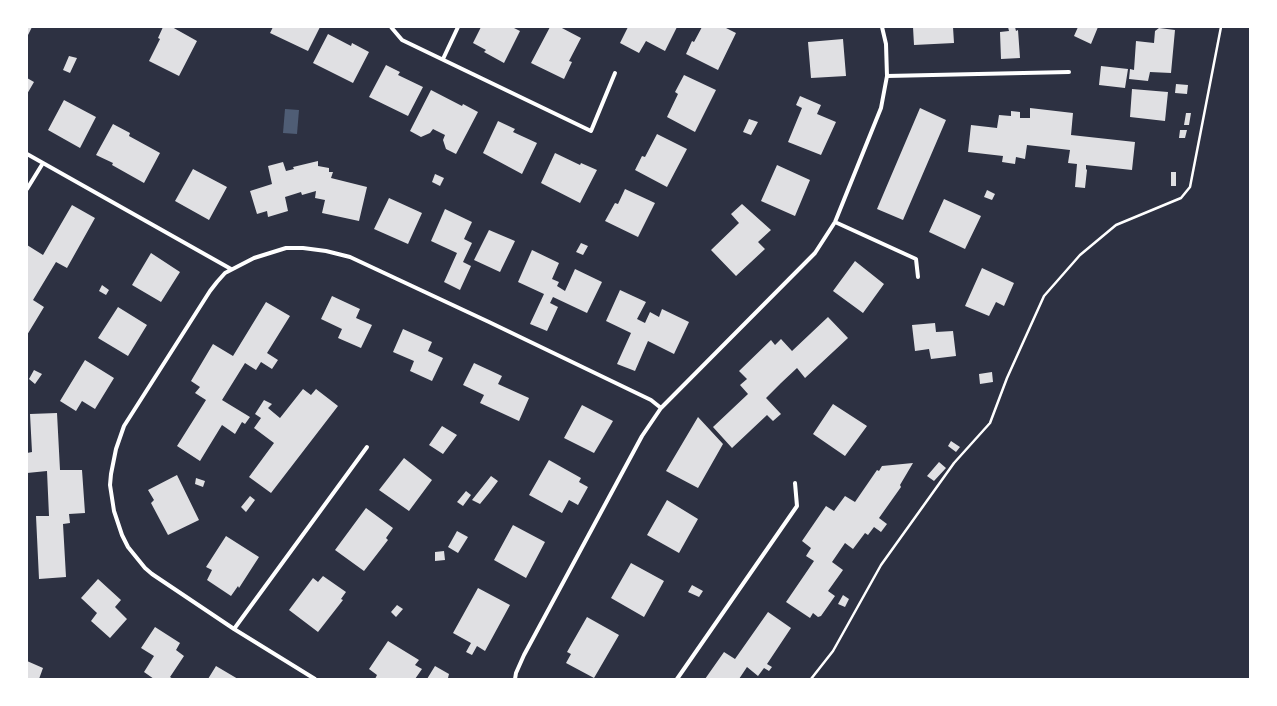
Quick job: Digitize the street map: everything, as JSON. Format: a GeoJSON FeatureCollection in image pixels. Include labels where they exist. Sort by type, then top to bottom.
{"type":"FeatureCollection","features":[{"type":"Feature","properties":{"kind":"street"},"geometry":{"type":"LineString","coordinates":[[391,27],[402,40],[591,131],[615,73]]}},
{"type":"Feature","properties":{"kind":"street"},"geometry":{"type":"LineString","coordinates":[[443,59],[458,27]]}},
{"type":"Feature","properties":{"kind":"street"},"geometry":{"type":"LineString","coordinates":[[515,679],[524,655],[642,436],[661,408],[815,253],[835,222],[880,108],[887,76],[886,44],[882,27]]}},
{"type":"Feature","properties":{"kind":"street"},"geometry":{"type":"LineString","coordinates":[[887,76],[1069,72]]}},
{"type":"Feature","properties":{"kind":"street"},"geometry":{"type":"LineString","coordinates":[[27,154],[231,269]]}},
{"type":"Feature","properties":{"kind":"street"},"geometry":{"type":"LineString","coordinates":[[27,189],[43,163]]}},
{"type":"Feature","properties":{"kind":"street"},"geometry":{"type":"LineString","coordinates":[[835,222],[916,258],[918,277]]}},
{"type":"Feature","properties":{"kind":"street"},"geometry":{"type":"LineString","coordinates":[[315,679],[234,629],[152,574],[145,568],[128,547],[122,535],[114,511],[110,485],[113,461],[124,426],[210,291],[231,269],[254,258],[286,248],[303,248],[326,251],[350,257],[623,386],[651,400],[661,408]]}},
{"type":"Feature","properties":{"kind":"street"},"geometry":{"type":"LineString","coordinates":[[234,629],[367,447]]}},
{"type":"Feature","properties":{"kind":"street"},"geometry":{"type":"LineString","coordinates":[[677,679],[797,506],[795,483]]}},
{"type":"Feature","properties":{"kind":"path"},"geometry":{"type":"LineString","coordinates":[[811,679],[833,651],[881,565],[954,463],[990,423],[1007,378],[1044,296],[1080,255],[1116,224],[1181,198],[1190,187],[1221,27]]}},
{"type":"Feature","properties":{"kind":"water"},"geometry":{"type":"Polygon","coordinates":[[[285,109],[299,110],[297,134],[283,133],[285,109]]]}},
{"type":"Feature","properties":{"kind":"building"},"geometry":{"type":"Polygon","coordinates":[[[27,27],[32,27],[27,37],[27,27]]]}},
{"type":"Feature","properties":{"kind":"building"},"geometry":{"type":"Polygon","coordinates":[[[163,27],[172,27],[197,41],[179,76],[149,61],[160,39],[158,38],[163,27]]]}},
{"type":"Feature","properties":{"kind":"building"},"geometry":{"type":"Polygon","coordinates":[[[273,27],[320,27],[308,51],[270,33],[273,27]]]}},
{"type":"Feature","properties":{"kind":"building"},"geometry":{"type":"Polygon","coordinates":[[[481,27],[512,27],[520,31],[504,63],[484,52],[486,50],[473,43],[481,27]]]}},
{"type":"Feature","properties":{"kind":"building"},"geometry":{"type":"Polygon","coordinates":[[[550,27],[560,27],[581,38],[569,61],[572,62],[564,79],[531,63],[550,27]]]}},
{"type":"Feature","properties":{"kind":"building"},"geometry":{"type":"Polygon","coordinates":[[[628,27],[677,27],[665,51],[646,41],[639,53],[620,43],[628,27]]]}},
{"type":"Feature","properties":{"kind":"building"},"geometry":{"type":"Polygon","coordinates":[[[702,27],[724,27],[736,33],[718,70],[686,54],[692,41],[694,42],[702,27]]]}},
{"type":"Feature","properties":{"kind":"building"},"geometry":{"type":"Polygon","coordinates":[[[913,27],[953,27],[954,43],[914,45],[913,27]]]}},
{"type":"Feature","properties":{"kind":"building"},"geometry":{"type":"Polygon","coordinates":[[[1008,27],[1015,27],[1016,31],[1018,30],[1020,58],[1001,59],[1000,32],[1009,31],[1008,27]]]}},
{"type":"Feature","properties":{"kind":"building"},"geometry":{"type":"Polygon","coordinates":[[[1078,27],[1098,27],[1091,44],[1074,36],[1078,27]]]}},
{"type":"Feature","properties":{"kind":"building"},"geometry":{"type":"Polygon","coordinates":[[[1159,28],[1175,30],[1171,73],[1150,72],[1148,81],[1129,79],[1130,69],[1134,70],[1136,41],[1154,43],[1155,31],[1159,28]]]}},
{"type":"Feature","properties":{"kind":"building"},"geometry":{"type":"Polygon","coordinates":[[[328,34],[351,46],[352,43],[369,52],[353,83],[313,63],[328,34]]]}},
{"type":"Feature","properties":{"kind":"building"},"geometry":{"type":"Polygon","coordinates":[[[843,39],[846,76],[811,78],[808,42],[843,39]]]}},
{"type":"Feature","properties":{"kind":"building"},"geometry":{"type":"Polygon","coordinates":[[[69,56],[77,58],[70,73],[63,70],[69,56]]]}},
{"type":"Feature","properties":{"kind":"building"},"geometry":{"type":"Polygon","coordinates":[[[386,65],[400,72],[398,75],[423,87],[408,116],[369,97],[386,65]]]}},
{"type":"Feature","properties":{"kind":"building"},"geometry":{"type":"Polygon","coordinates":[[[1101,66],[1128,69],[1125,88],[1099,85],[1101,66]]]}},
{"type":"Feature","properties":{"kind":"building"},"geometry":{"type":"Polygon","coordinates":[[[684,75],[716,90],[695,132],[667,117],[678,94],[675,92],[684,75]]]}},
{"type":"Feature","properties":{"kind":"building"},"geometry":{"type":"Polygon","coordinates":[[[27,78],[34,82],[27,94],[27,78]]]}},
{"type":"Feature","properties":{"kind":"building"},"geometry":{"type":"Polygon","coordinates":[[[1176,84],[1188,85],[1187,94],[1175,93],[1176,84]]]}},
{"type":"Feature","properties":{"kind":"building"},"geometry":{"type":"Polygon","coordinates":[[[1132,89],[1168,92],[1165,121],[1130,117],[1132,89]]]}},
{"type":"Feature","properties":{"kind":"building"},"geometry":{"type":"Polygon","coordinates":[[[431,90],[462,106],[463,104],[478,112],[456,154],[446,149],[443,140],[445,135],[433,129],[430,133],[421,137],[410,131],[431,90]]]}},
{"type":"Feature","properties":{"kind":"building"},"geometry":{"type":"Polygon","coordinates":[[[800,96],[821,105],[817,114],[836,122],[821,155],[788,142],[802,108],[796,105],[800,96]]]}},
{"type":"Feature","properties":{"kind":"building"},"geometry":{"type":"Polygon","coordinates":[[[64,100],[96,117],[80,148],[48,130],[64,100]]]}},
{"type":"Feature","properties":{"kind":"building"},"geometry":{"type":"Polygon","coordinates":[[[920,108],[946,120],[903,220],[877,209],[920,108]]]}},
{"type":"Feature","properties":{"kind":"building"},"geometry":{"type":"Polygon","coordinates":[[[1030,108],[1073,113],[1071,135],[1135,142],[1132,170],[1086,165],[1087,170],[1085,188],[1075,187],[1077,164],[1068,163],[1070,150],[1027,145],[1025,159],[1016,157],[1015,164],[1002,162],[1003,156],[968,152],[971,125],[997,128],[999,115],[1011,116],[1011,111],[1020,112],[1020,118],[1030,118],[1030,108]]]}},
{"type":"Feature","properties":{"kind":"building"},"geometry":{"type":"Polygon","coordinates":[[[1186,113],[1191,113],[1189,125],[1184,125],[1186,113]]]}},
{"type":"Feature","properties":{"kind":"building"},"geometry":{"type":"Polygon","coordinates":[[[749,119],[758,122],[751,135],[743,132],[749,119]]]}},
{"type":"Feature","properties":{"kind":"building"},"geometry":{"type":"Polygon","coordinates":[[[498,121],[515,129],[513,132],[537,143],[522,174],[483,153],[498,121]]]}},
{"type":"Feature","properties":{"kind":"building"},"geometry":{"type":"Polygon","coordinates":[[[113,124],[130,133],[129,136],[160,153],[144,183],[112,165],[113,163],[96,155],[113,124]]]}},
{"type":"Feature","properties":{"kind":"building"},"geometry":{"type":"Polygon","coordinates":[[[1180,130],[1187,130],[1185,138],[1179,138],[1180,130]]]}},
{"type":"Feature","properties":{"kind":"building"},"geometry":{"type":"Polygon","coordinates":[[[657,134],[687,149],[667,187],[635,170],[642,156],[645,157],[657,134]]]}},
{"type":"Feature","properties":{"kind":"building"},"geometry":{"type":"Polygon","coordinates":[[[555,153],[580,165],[581,163],[597,170],[580,203],[541,183],[555,153]]]}},
{"type":"Feature","properties":{"kind":"building"},"geometry":{"type":"Polygon","coordinates":[[[318,161],[318,166],[329,168],[329,172],[333,172],[331,178],[367,187],[359,221],[322,213],[325,200],[315,198],[316,191],[302,195],[301,192],[285,197],[288,211],[268,217],[267,211],[257,214],[250,191],[272,184],[268,166],[283,162],[286,171],[294,169],[293,167],[318,161]]]}},
{"type":"Feature","properties":{"kind":"building"},"geometry":{"type":"Polygon","coordinates":[[[777,165],[810,180],[795,216],[761,201],[777,165]]]}},
{"type":"Feature","properties":{"kind":"building"},"geometry":{"type":"Polygon","coordinates":[[[193,169],[227,187],[209,220],[175,201],[193,169]]]}},
{"type":"Feature","properties":{"kind":"building"},"geometry":{"type":"Polygon","coordinates":[[[1171,172],[1176,172],[1176,186],[1171,186],[1171,172]]]}},
{"type":"Feature","properties":{"kind":"building"},"geometry":{"type":"Polygon","coordinates":[[[435,174],[444,178],[440,186],[432,182],[435,174]]]}},
{"type":"Feature","properties":{"kind":"building"},"geometry":{"type":"Polygon","coordinates":[[[625,189],[655,203],[638,237],[605,221],[615,203],[618,204],[625,189]]]}},
{"type":"Feature","properties":{"kind":"building"},"geometry":{"type":"Polygon","coordinates":[[[987,190],[995,194],[992,200],[984,197],[987,190]]]}},
{"type":"Feature","properties":{"kind":"building"},"geometry":{"type":"Polygon","coordinates":[[[389,198],[422,213],[408,244],[374,229],[389,198]]]}},
{"type":"Feature","properties":{"kind":"building"},"geometry":{"type":"Polygon","coordinates":[[[944,199],[981,216],[965,249],[929,232],[944,199]]]}},
{"type":"Feature","properties":{"kind":"building"},"geometry":{"type":"Polygon","coordinates":[[[742,204],[771,230],[758,242],[765,249],[736,276],[711,250],[739,223],[731,214],[742,204]]]}},
{"type":"Feature","properties":{"kind":"building"},"geometry":{"type":"Polygon","coordinates":[[[72,205],[95,218],[67,268],[56,262],[33,300],[44,307],[27,335],[27,245],[43,255],[72,205]]]}},
{"type":"Feature","properties":{"kind":"building"},"geometry":{"type":"Polygon","coordinates":[[[445,209],[472,222],[464,239],[472,243],[463,262],[471,266],[460,290],[444,282],[457,253],[431,241],[445,209]]]}},
{"type":"Feature","properties":{"kind":"building"},"geometry":{"type":"Polygon","coordinates":[[[489,230],[515,241],[500,272],[474,260],[489,230]]]}},
{"type":"Feature","properties":{"kind":"building"},"geometry":{"type":"Polygon","coordinates":[[[581,243],[588,246],[583,255],[576,252],[581,243]]]}},
{"type":"Feature","properties":{"kind":"building"},"geometry":{"type":"Polygon","coordinates":[[[532,250],[559,263],[552,279],[559,282],[557,286],[565,291],[575,269],[602,282],[587,313],[553,297],[550,303],[558,307],[547,331],[530,324],[544,294],[518,282],[532,250]]]}},
{"type":"Feature","properties":{"kind":"building"},"geometry":{"type":"Polygon","coordinates":[[[151,253],[180,272],[161,302],[132,285],[151,253]]]}},
{"type":"Feature","properties":{"kind":"building"},"geometry":{"type":"Polygon","coordinates":[[[855,261],[884,284],[863,313],[833,291],[855,261]]]}},
{"type":"Feature","properties":{"kind":"building"},"geometry":{"type":"Polygon","coordinates":[[[982,268],[1014,283],[1004,306],[996,302],[989,316],[965,306],[982,268]]]}},
{"type":"Feature","properties":{"kind":"building"},"geometry":{"type":"Polygon","coordinates":[[[102,285],[109,290],[106,295],[99,291],[102,285]]]}},
{"type":"Feature","properties":{"kind":"building"},"geometry":{"type":"Polygon","coordinates":[[[620,290],[646,302],[637,319],[645,323],[650,312],[659,317],[662,309],[689,322],[674,354],[648,341],[635,371],[617,364],[631,333],[606,321],[620,290]]]}},
{"type":"Feature","properties":{"kind":"building"},"geometry":{"type":"Polygon","coordinates":[[[332,296],[360,309],[356,318],[372,325],[361,348],[338,338],[342,329],[321,319],[332,296]]]}},
{"type":"Feature","properties":{"kind":"building"},"geometry":{"type":"Polygon","coordinates":[[[266,302],[290,316],[267,353],[278,360],[272,369],[261,362],[256,370],[245,363],[222,400],[250,417],[245,424],[242,422],[235,434],[222,425],[200,461],[177,446],[206,400],[195,393],[200,387],[191,381],[213,344],[233,356],[266,302]]]}},
{"type":"Feature","properties":{"kind":"building"},"geometry":{"type":"Polygon","coordinates":[[[118,307],[147,325],[128,356],[98,338],[118,307]]]}},
{"type":"Feature","properties":{"kind":"building"},"geometry":{"type":"Polygon","coordinates":[[[828,317],[848,338],[805,378],[797,368],[781,383],[766,398],[781,414],[773,421],[767,415],[732,448],[713,427],[748,394],[740,385],[747,379],[739,371],[771,340],[775,345],[781,339],[792,351],[828,317]]]}},
{"type":"Feature","properties":{"kind":"building"},"geometry":{"type":"Polygon","coordinates":[[[935,323],[936,332],[953,331],[956,356],[931,359],[929,349],[915,351],[912,325],[935,323]]]}},
{"type":"Feature","properties":{"kind":"building"},"geometry":{"type":"Polygon","coordinates":[[[403,329],[432,342],[428,351],[443,358],[432,381],[410,371],[414,361],[393,352],[403,329]]]}},
{"type":"Feature","properties":{"kind":"building"},"geometry":{"type":"Polygon","coordinates":[[[85,360],[114,378],[95,409],[82,401],[76,411],[60,401],[85,360]]]}},
{"type":"Feature","properties":{"kind":"building"},"geometry":{"type":"Polygon","coordinates":[[[474,363],[502,376],[498,384],[529,398],[519,421],[480,403],[484,395],[463,385],[474,363]]]}},
{"type":"Feature","properties":{"kind":"building"},"geometry":{"type":"Polygon","coordinates":[[[34,370],[42,374],[35,384],[29,379],[34,370]]]}},
{"type":"Feature","properties":{"kind":"building"},"geometry":{"type":"Polygon","coordinates":[[[992,372],[993,382],[980,384],[979,374],[992,372]]]}},
{"type":"Feature","properties":{"kind":"building"},"geometry":{"type":"Polygon","coordinates":[[[303,389],[311,395],[316,389],[338,406],[271,493],[249,477],[274,443],[254,428],[261,418],[255,414],[264,400],[272,404],[268,408],[280,418],[303,389]]]}},
{"type":"Feature","properties":{"kind":"building"},"geometry":{"type":"Polygon","coordinates":[[[833,404],[867,426],[845,456],[813,434],[833,404]]]}},
{"type":"Feature","properties":{"kind":"building"},"geometry":{"type":"Polygon","coordinates":[[[582,405],[613,421],[594,453],[564,438],[582,405]]]}},
{"type":"Feature","properties":{"kind":"building"},"geometry":{"type":"Polygon","coordinates":[[[57,413],[60,470],[82,470],[85,513],[69,514],[70,523],[63,524],[66,577],[39,579],[36,516],[49,516],[47,471],[27,473],[27,453],[32,452],[30,414],[57,413]]]}},
{"type":"Feature","properties":{"kind":"building"},"geometry":{"type":"Polygon","coordinates":[[[698,417],[723,444],[698,488],[666,471],[698,417]]]}},
{"type":"Feature","properties":{"kind":"building"},"geometry":{"type":"Polygon","coordinates":[[[442,426],[457,435],[443,454],[429,445],[442,426]]]}},
{"type":"Feature","properties":{"kind":"building"},"geometry":{"type":"Polygon","coordinates":[[[951,441],[960,447],[956,452],[948,446],[951,441]]]}},
{"type":"Feature","properties":{"kind":"building"},"geometry":{"type":"Polygon","coordinates":[[[404,458],[432,480],[409,511],[379,490],[404,458]]]}},
{"type":"Feature","properties":{"kind":"building"},"geometry":{"type":"Polygon","coordinates":[[[549,460],[581,478],[579,482],[588,487],[578,505],[569,500],[562,513],[529,495],[549,460]]]}},
{"type":"Feature","properties":{"kind":"building"},"geometry":{"type":"Polygon","coordinates":[[[939,462],[946,468],[934,481],[927,476],[939,462]]]}},
{"type":"Feature","properties":{"kind":"building"},"geometry":{"type":"Polygon","coordinates":[[[913,463],[900,485],[901,487],[879,518],[887,524],[881,532],[874,527],[868,535],[865,533],[853,549],[845,543],[832,562],[843,570],[828,591],[835,596],[821,616],[818,617],[813,613],[810,618],[786,602],[814,561],[806,556],[811,548],[802,541],[826,506],[834,511],[845,496],[855,502],[877,470],[879,471],[882,466],[913,463]]]}},
{"type":"Feature","properties":{"kind":"building"},"geometry":{"type":"Polygon","coordinates":[[[177,475],[199,520],[168,535],[151,503],[154,500],[148,490],[177,475]]]}},
{"type":"Feature","properties":{"kind":"building"},"geometry":{"type":"Polygon","coordinates":[[[491,476],[498,481],[489,493],[480,504],[472,500],[491,476]]]}},
{"type":"Feature","properties":{"kind":"building"},"geometry":{"type":"Polygon","coordinates":[[[196,478],[205,481],[203,487],[195,484],[196,478]]]}},
{"type":"Feature","properties":{"kind":"building"},"geometry":{"type":"Polygon","coordinates":[[[466,491],[471,495],[463,506],[457,502],[466,491]]]}},
{"type":"Feature","properties":{"kind":"building"},"geometry":{"type":"Polygon","coordinates":[[[250,496],[255,500],[246,512],[241,507],[250,496]]]}},
{"type":"Feature","properties":{"kind":"building"},"geometry":{"type":"Polygon","coordinates":[[[667,500],[698,519],[679,553],[647,535],[667,500]]]}},
{"type":"Feature","properties":{"kind":"building"},"geometry":{"type":"Polygon","coordinates":[[[366,508],[393,528],[386,538],[388,540],[364,571],[335,550],[366,508]]]}},
{"type":"Feature","properties":{"kind":"building"},"geometry":{"type":"Polygon","coordinates":[[[513,525],[545,542],[526,578],[494,560],[513,525]]]}},
{"type":"Feature","properties":{"kind":"building"},"geometry":{"type":"Polygon","coordinates":[[[457,531],[468,537],[458,553],[448,547],[457,531]]]}},
{"type":"Feature","properties":{"kind":"building"},"geometry":{"type":"Polygon","coordinates":[[[226,536],[259,557],[239,588],[238,586],[231,596],[207,580],[212,570],[206,567],[226,536]]]}},
{"type":"Feature","properties":{"kind":"building"},"geometry":{"type":"Polygon","coordinates":[[[444,551],[445,560],[435,561],[435,552],[444,551]]]}},
{"type":"Feature","properties":{"kind":"building"},"geometry":{"type":"Polygon","coordinates":[[[631,563],[664,581],[644,617],[611,598],[631,563]]]}},
{"type":"Feature","properties":{"kind":"building"},"geometry":{"type":"Polygon","coordinates":[[[323,576],[346,592],[341,599],[343,600],[318,632],[289,610],[313,578],[318,582],[323,576]]]}},
{"type":"Feature","properties":{"kind":"building"},"geometry":{"type":"Polygon","coordinates":[[[98,579],[121,600],[115,607],[127,619],[110,638],[91,621],[97,613],[81,598],[98,579]]]}},
{"type":"Feature","properties":{"kind":"building"},"geometry":{"type":"Polygon","coordinates":[[[692,585],[703,591],[699,597],[688,592],[692,585]]]}},
{"type":"Feature","properties":{"kind":"building"},"geometry":{"type":"Polygon","coordinates":[[[478,588],[510,605],[485,651],[477,646],[472,655],[466,652],[471,643],[453,633],[478,588]]]}},
{"type":"Feature","properties":{"kind":"building"},"geometry":{"type":"Polygon","coordinates":[[[843,595],[849,599],[845,607],[838,604],[843,595]]]}},
{"type":"Feature","properties":{"kind":"building"},"geometry":{"type":"Polygon","coordinates":[[[397,605],[403,609],[396,617],[391,612],[397,605]]]}},
{"type":"Feature","properties":{"kind":"building"},"geometry":{"type":"Polygon","coordinates":[[[768,612],[791,628],[767,664],[772,667],[769,671],[764,668],[758,676],[747,667],[739,679],[705,679],[724,652],[735,659],[768,612]]]}},
{"type":"Feature","properties":{"kind":"building"},"geometry":{"type":"Polygon","coordinates":[[[587,617],[619,635],[594,678],[566,663],[571,654],[567,652],[587,617]]]}},
{"type":"Feature","properties":{"kind":"building"},"geometry":{"type":"Polygon","coordinates":[[[155,627],[180,643],[176,650],[184,656],[170,677],[173,679],[154,679],[144,672],[154,656],[141,648],[155,627]]]}},
{"type":"Feature","properties":{"kind":"building"},"geometry":{"type":"Polygon","coordinates":[[[388,641],[419,660],[415,665],[422,669],[415,679],[375,679],[377,675],[369,669],[388,641]]]}},
{"type":"Feature","properties":{"kind":"building"},"geometry":{"type":"Polygon","coordinates":[[[27,661],[43,668],[39,679],[27,679],[27,661]]]}},
{"type":"Feature","properties":{"kind":"building"},"geometry":{"type":"Polygon","coordinates":[[[216,666],[238,679],[208,679],[216,666]]]}},
{"type":"Feature","properties":{"kind":"building"},"geometry":{"type":"Polygon","coordinates":[[[435,666],[449,674],[448,678],[450,679],[427,679],[435,666]]]}}]}
